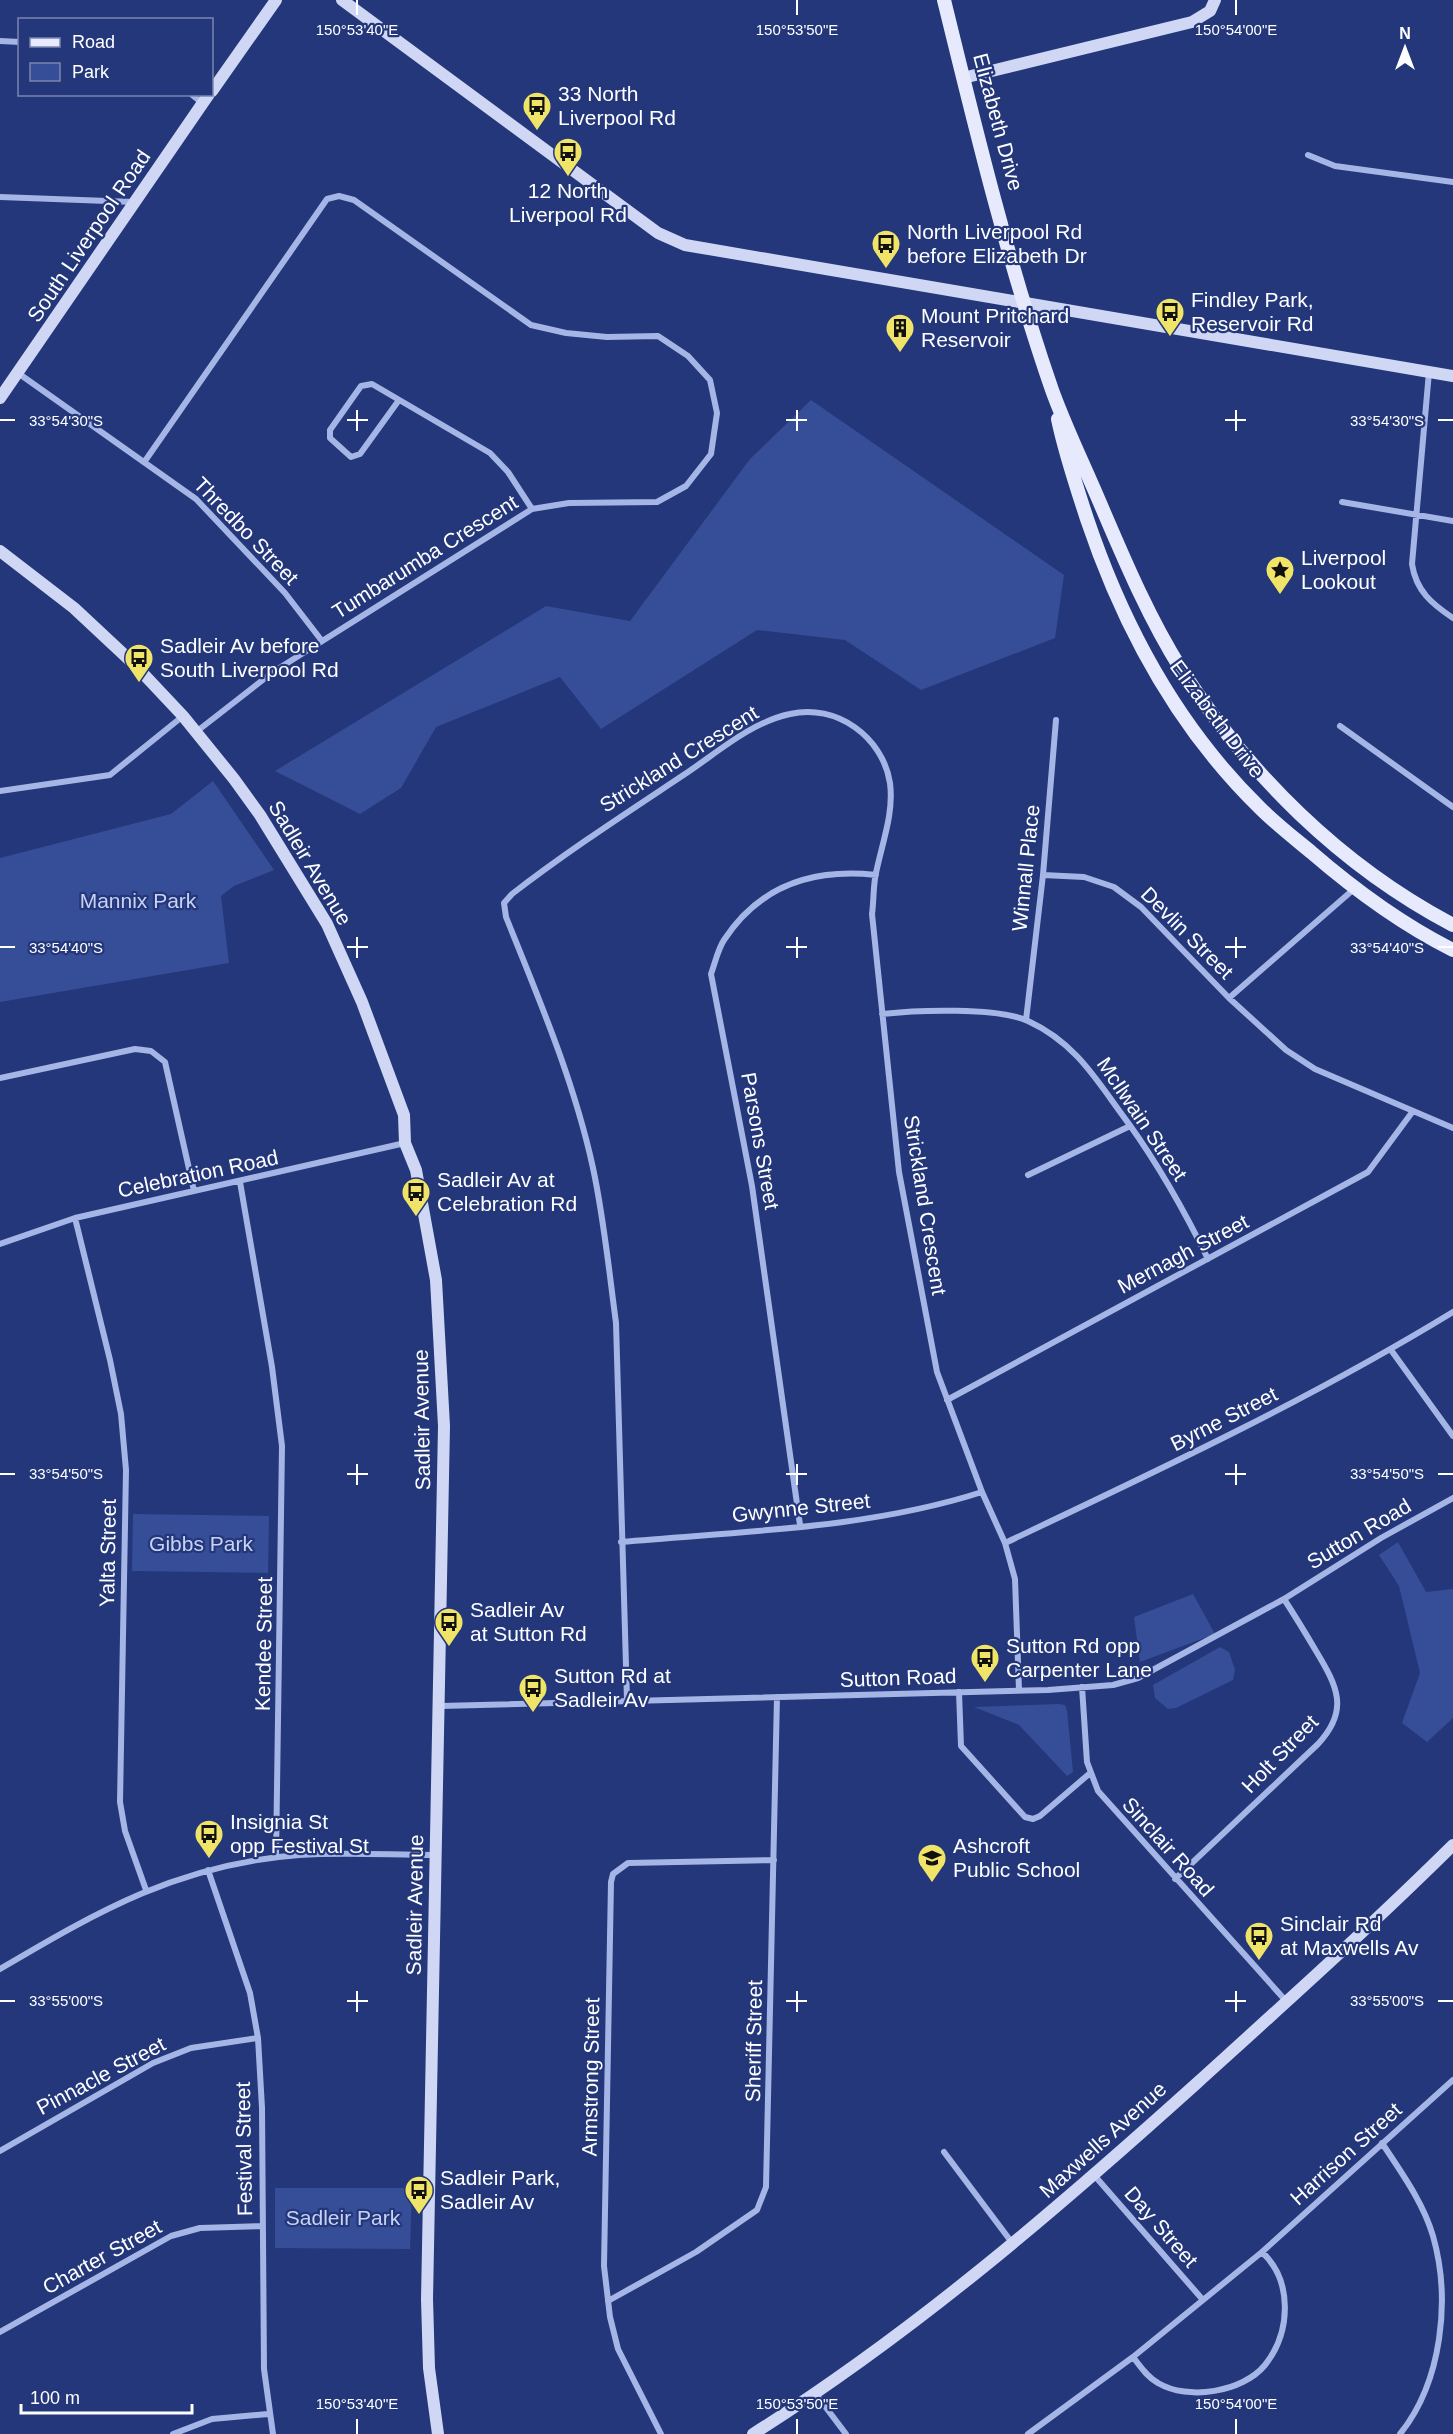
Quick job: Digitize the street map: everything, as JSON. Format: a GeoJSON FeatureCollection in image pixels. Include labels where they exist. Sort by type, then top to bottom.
{"type":"FeatureCollection","features":[{"type":"Feature","properties":{"kind":"main road","name":"Elizabeth Drive"},"geometry":{"type":"LineString","coordinates":[[944,0],[1024,302],[1053,393],[1124,559],[1180,667],[1240,751],[1312,825],[1372,874],[1453,925]]}},
{"type":"Feature","properties":{"kind":"main road","name":"Elizabeth Drive"},"geometry":{"type":"LineString","coordinates":[[1053,393],[1064,450],[1104,570],[1153,670],[1183,717],[1260,808],[1354,889],[1414,929],[1453,950]]}},
{"type":"Feature","properties":{"kind":"street","name":"South Liverpool Road"},"geometry":{"type":"LineString","coordinates":[[213,89],[276,0]]}},
{"type":"Feature","properties":{"kind":"street"},"geometry":{"type":"LineString","coordinates":[[342,0],[670,239],[716,251],[1453,376]]}},
{"type":"Feature","properties":{"kind":"street"},"geometry":{"type":"LineString","coordinates":[[963,78],[1192,22],[1210,11],[1215,0]]}},
{"type":"Feature","properties":{"kind":"street"},"geometry":{"type":"LineString","coordinates":[[0,41],[18,42]]}},
{"type":"Feature","properties":{"kind":"street","name":"South Liverpool Road"},"geometry":{"type":"LineString","coordinates":[[0,399],[208,96]]}},
{"type":"Feature","properties":{"kind":"street"},"geometry":{"type":"LineString","coordinates":[[1308,155],[1335,166],[1453,182]]}},
{"type":"Feature","properties":{"kind":"street","name":"Tumbarumba Crescent"},"geometry":{"type":"LineString","coordinates":[[145,461],[327,199],[339,196],[354,200],[531,325],[566,333],[607,337],[658,336],[688,356],[710,380],[717,412],[711,454],[686,486],[657,502],[569,503],[532,509],[248,690],[196,732]]}},
{"type":"Feature","properties":{"kind":"street"},"geometry":{"type":"LineString","coordinates":[[0,197],[135,202]]}},
{"type":"Feature","properties":{"kind":"street"},"geometry":{"type":"LineString","coordinates":[[1429,372],[1412,551],[1414,577],[1427,598],[1453,618]]}},
{"type":"Feature","properties":{"kind":"street","name":"Thredbo Street"},"geometry":{"type":"LineString","coordinates":[[18,373],[196,499],[285,593],[322,641]]}},
{"type":"Feature","properties":{"kind":"street"},"geometry":{"type":"LineString","coordinates":[[399,400],[360,454],[351,457],[330,438],[330,430],[361,386],[372,384],[490,453],[508,472],[532,509]]}},
{"type":"Feature","properties":{"kind":"street"},"geometry":{"type":"LineString","coordinates":[[1342,501],[1453,520]]}},
{"type":"Feature","properties":{"kind":"street","name":"Sadleir Avenue"},"geometry":{"type":"LineString","coordinates":[[0,551],[104,634],[183,716],[260,815],[327,924],[362,1002],[404,1115],[405,1143],[416,1170],[436,1280],[444,1426],[427,2309],[429,2368],[438,2434]]}},
{"type":"Feature","properties":{"kind":"street","name":"Strickland Crescent"},"geometry":{"type":"LineString","coordinates":[[627,1700],[616,1323],[593,1168],[546,1014],[506,916],[504,903],[512,894],[599,829],[757,726],[792,713],[820,714],[837,718],[861,731],[877,747],[890,782],[891,803],[876,875],[872,914],[898,1172],[938,1372],[982,1492],[1005,1543],[1015,1579],[1019,1690]]}},
{"type":"Feature","properties":{"kind":"street"},"geometry":{"type":"LineString","coordinates":[[0,791],[110,775],[183,716]]}},
{"type":"Feature","properties":{"kind":"street","name":"Winnall Place"},"geometry":{"type":"LineString","coordinates":[[1026,1020],[1043,875],[1056,720]]}},
{"type":"Feature","properties":{"kind":"street"},"geometry":{"type":"LineString","coordinates":[[1340,726],[1453,807]]}},
{"type":"Feature","properties":{"kind":"street","name":"Parsons Street"},"geometry":{"type":"LineString","coordinates":[[800,1526],[752,1186],[711,974],[723,941],[752,904],[791,881],[849,872],[876,875]]}},
{"type":"Feature","properties":{"kind":"street","name":"Devlin Street"},"geometry":{"type":"LineString","coordinates":[[1043,875],[1084,877],[1114,887],[1141,907],[1229,998],[1286,1050],[1315,1069],[1453,1128]]}},
{"type":"Feature","properties":{"kind":"street"},"geometry":{"type":"LineString","coordinates":[[1229,998],[1354,889]]}},
{"type":"Feature","properties":{"kind":"street","name":"McIlwain Street"},"geometry":{"type":"LineString","coordinates":[[882,1014],[966,1011],[1026,1020],[1073,1051],[1099,1078],[1191,1224],[1208,1259]]}},
{"type":"Feature","properties":{"kind":"street"},"geometry":{"type":"LineString","coordinates":[[0,1078],[135,1049],[156,1053],[167,1068],[194,1191]]}},
{"type":"Feature","properties":{"kind":"street","name":"Mernagh Street"},"geometry":{"type":"LineString","coordinates":[[947,1400],[1368,1172],[1413,1111]]}},
{"type":"Feature","properties":{"kind":"street"},"geometry":{"type":"LineString","coordinates":[[1028,1175],[1130,1126]]}},
{"type":"Feature","properties":{"kind":"street","name":"Celebration Road"},"geometry":{"type":"LineString","coordinates":[[0,1244],[75,1218],[405,1143]]}},
{"type":"Feature","properties":{"kind":"street","name":"Kendee Street"},"geometry":{"type":"LineString","coordinates":[[240,1182],[272,1367],[282,1446],[276,1857]]}},
{"type":"Feature","properties":{"kind":"street","name":"Yalta Street"},"geometry":{"type":"LineString","coordinates":[[75,1218],[121,1414],[126,1470],[120,1802],[124,1830],[146,1890]]}},
{"type":"Feature","properties":{"kind":"street","name":"Byrne Street"},"geometry":{"type":"LineString","coordinates":[[1005,1543],[1226,1438],[1391,1350],[1453,1312]]}},
{"type":"Feature","properties":{"kind":"street"},"geometry":{"type":"LineString","coordinates":[[1391,1350],[1453,1436]]}},
{"type":"Feature","properties":{"kind":"street","name":"Gwynne Street"},"geometry":{"type":"LineString","coordinates":[[621,1542],[800,1526],[932,1508],[982,1492]]}},
{"type":"Feature","properties":{"kind":"street","name":"Sutton Road"},"geometry":{"type":"LineString","coordinates":[[440,1706],[959,1692],[1119,1684],[1138,1678],[1284,1599],[1381,1538],[1453,1498]]}},
{"type":"Feature","properties":{"kind":"street","name":"Holt Street"},"geometry":{"type":"LineString","coordinates":[[1175,1879],[1318,1744],[1336,1716],[1338,1702],[1333,1679],[1284,1599]]}},
{"type":"Feature","properties":{"kind":"street","name":"Sinclair Road"},"geometry":{"type":"LineString","coordinates":[[1082,1687],[1084,1745],[1089,1774],[1113,1811],[1287,2002]]}},
{"type":"Feature","properties":{"kind":"street"},"geometry":{"type":"LineString","coordinates":[[959,1692],[961,1746],[1024,1816],[1033,1819],[1089,1774]]}},
{"type":"Feature","properties":{"kind":"street","name":"Sheriff Street"},"geometry":{"type":"LineString","coordinates":[[608,2301],[696,2252],[757,2210],[766,2187],[777,1697]]}},
{"type":"Feature","properties":{"kind":"street","name":"Maxwells Avenue"},"geometry":{"type":"LineString","coordinates":[[753,2434],[912,2324],[1014,2244],[1095,2175],[1287,2002],[1381,1916],[1453,1845]]}},
{"type":"Feature","properties":{"kind":"street"},"geometry":{"type":"LineString","coordinates":[[1,1966],[112,1905],[146,1890],[208,1870],[276,1857],[322,1854],[435,1855]]}},
{"type":"Feature","properties":{"kind":"street","name":"Armstrong Street"},"geometry":{"type":"LineString","coordinates":[[661,2434],[618,2349],[608,2301],[604,2266],[613,1874],[628,1863],[774,1860]]}},
{"type":"Feature","properties":{"kind":"street","name":"Festival Street"},"geometry":{"type":"LineString","coordinates":[[208,1870],[250,1993],[258,2038],[262,2108],[261,2226],[264,2369],[268,2414],[273,2434]]}},
{"type":"Feature","properties":{"kind":"street","name":"Pinnacle Street"},"geometry":{"type":"LineString","coordinates":[[0,2151],[153,2062],[191,2048],[258,2038]]}},
{"type":"Feature","properties":{"kind":"street","name":"Harrison Street"},"geometry":{"type":"LineString","coordinates":[[1028,2434],[1133,2356],[1262,2252],[1453,2080]]}},
{"type":"Feature","properties":{"kind":"street"},"geometry":{"type":"LineString","coordinates":[[1382,2143],[1414,2192],[1433,2235],[1442,2287],[1438,2343],[1425,2391],[1410,2422],[1400,2434]]}},
{"type":"Feature","properties":{"kind":"street"},"geometry":{"type":"LineString","coordinates":[[944,2152],[1014,2244]]}},
{"type":"Feature","properties":{"kind":"street","name":"Day Street"},"geometry":{"type":"LineString","coordinates":[[1095,2175],[1203,2300]]}},
{"type":"Feature","properties":{"kind":"street","name":"Charter Street"},"geometry":{"type":"LineString","coordinates":[[0,2332],[171,2236],[200,2228],[261,2226]]}},
{"type":"Feature","properties":{"kind":"street"},"geometry":{"type":"LineString","coordinates":[[1133,2356],[1142,2370],[1158,2384],[1183,2392],[1205,2392],[1224,2388],[1247,2378],[1263,2367],[1284,2325],[1284,2295],[1282,2279],[1274,2263],[1262,2252]]}},
{"type":"Feature","properties":{"kind":"street"},"geometry":{"type":"LineString","coordinates":[[815,2393],[846,2434]]}},
{"type":"Feature","properties":{"kind":"street"},"geometry":{"type":"LineString","coordinates":[[173,2434],[204,2421],[268,2414]]}},
{"type":"Feature","properties":{"kind":"green space"},"geometry":{"type":"Polygon","coordinates":[[[811,400],[1064,575],[1055,638],[921,690],[845,640],[757,630],[601,729],[560,677],[436,727],[401,788],[360,814],[275,771],[546,606],[630,621],[750,459],[811,400]]]}},
{"type":"Feature","properties":{"kind":"green space","name":"Mannix Park"},"geometry":{"type":"Polygon","coordinates":[[[213,781],[274,870],[234,886],[221,896],[229,963],[0,1002],[0,858],[171,814],[213,781]]]}},
{"type":"Feature","properties":{"kind":"green space","name":"Gibbs Park"},"geometry":{"type":"Polygon","coordinates":[[[133,1514],[269,1516],[268,1573],[132,1571],[133,1514]]]}},
{"type":"Feature","properties":{"kind":"green space"},"geometry":{"type":"Polygon","coordinates":[[[1398,1542],[1426,1592],[1453,1589],[1453,1718],[1427,1742],[1402,1723],[1420,1673],[1399,1586],[1379,1555],[1398,1542]]]}},
{"type":"Feature","properties":{"kind":"green space"},"geometry":{"type":"Polygon","coordinates":[[[1193,1594],[1215,1634],[1140,1662],[1134,1617],[1193,1594]]]}},
{"type":"Feature","properties":{"kind":"green space"},"geometry":{"type":"Polygon","coordinates":[[[1220,1647],[1229,1652],[1235,1670],[1233,1680],[1176,1708],[1168,1709],[1155,1698],[1153,1685],[1220,1647]]]}},
{"type":"Feature","properties":{"kind":"green space"},"geometry":{"type":"Polygon","coordinates":[[[1065,1705],[1067,1710],[1073,1772],[1067,1776],[1019,1725],[974,1707],[1065,1705]]]}},
{"type":"Feature","properties":{"kind":"green space","name":"Sadleir Park"},"geometry":{"type":"Polygon","coordinates":[[[275,2188],[412,2188],[410,2249],[275,2248],[275,2188]]]}},
{"type":"Feature","properties":{"kind":"place","name":"33 North Liverpool Rd"},"geometry":{"type":"Point","coordinates":[537,132]}},
{"type":"Feature","properties":{"kind":"place","name":"12 North Liverpool Rd"},"geometry":{"type":"Point","coordinates":[568,178]}},
{"type":"Feature","properties":{"kind":"place","name":"North Liverpool Rd before Elizabeth Dr"},"geometry":{"type":"Point","coordinates":[886,270]}},
{"type":"Feature","properties":{"kind":"place","name":"Findley Park, Reservoir Rd"},"geometry":{"type":"Point","coordinates":[1170,338]}},
{"type":"Feature","properties":{"kind":"place","name":"Mount Pritchard Reservoir"},"geometry":{"type":"Point","coordinates":[900,354]}},
{"type":"Feature","properties":{"kind":"place","name":"Liverpool Lookout"},"geometry":{"type":"Point","coordinates":[1280,596]}},
{"type":"Feature","properties":{"kind":"place","name":"Sadleir Av before South Liverpool Rd"},"geometry":{"type":"Point","coordinates":[139,684]}},
{"type":"Feature","properties":{"kind":"place","name":"Sadleir Av at Celebration Rd"},"geometry":{"type":"Point","coordinates":[416,1218]}},
{"type":"Feature","properties":{"kind":"place","name":"Sadleir Av at Sutton Rd"},"geometry":{"type":"Point","coordinates":[449,1648]}},
{"type":"Feature","properties":{"kind":"place","name":"Sutton Rd opp Carpenter Lane"},"geometry":{"type":"Point","coordinates":[985,1684]}},
{"type":"Feature","properties":{"kind":"place","name":"Sutton Rd at Sadleir Av"},"geometry":{"type":"Point","coordinates":[533,1714]}},
{"type":"Feature","properties":{"kind":"place","name":"Insignia St opp Festival St"},"geometry":{"type":"Point","coordinates":[209,1860]}},
{"type":"Feature","properties":{"kind":"place","name":"Ashcroft Public School"},"geometry":{"type":"Point","coordinates":[932,1884]}},
{"type":"Feature","properties":{"kind":"place","name":"Sinclair Rd at Maxwells Av"},"geometry":{"type":"Point","coordinates":[1259,1962]}},
{"type":"Feature","properties":{"kind":"place","name":"Sadleir Park, Sadleir Av"},"geometry":{"type":"Point","coordinates":[419,2216]}}]}
